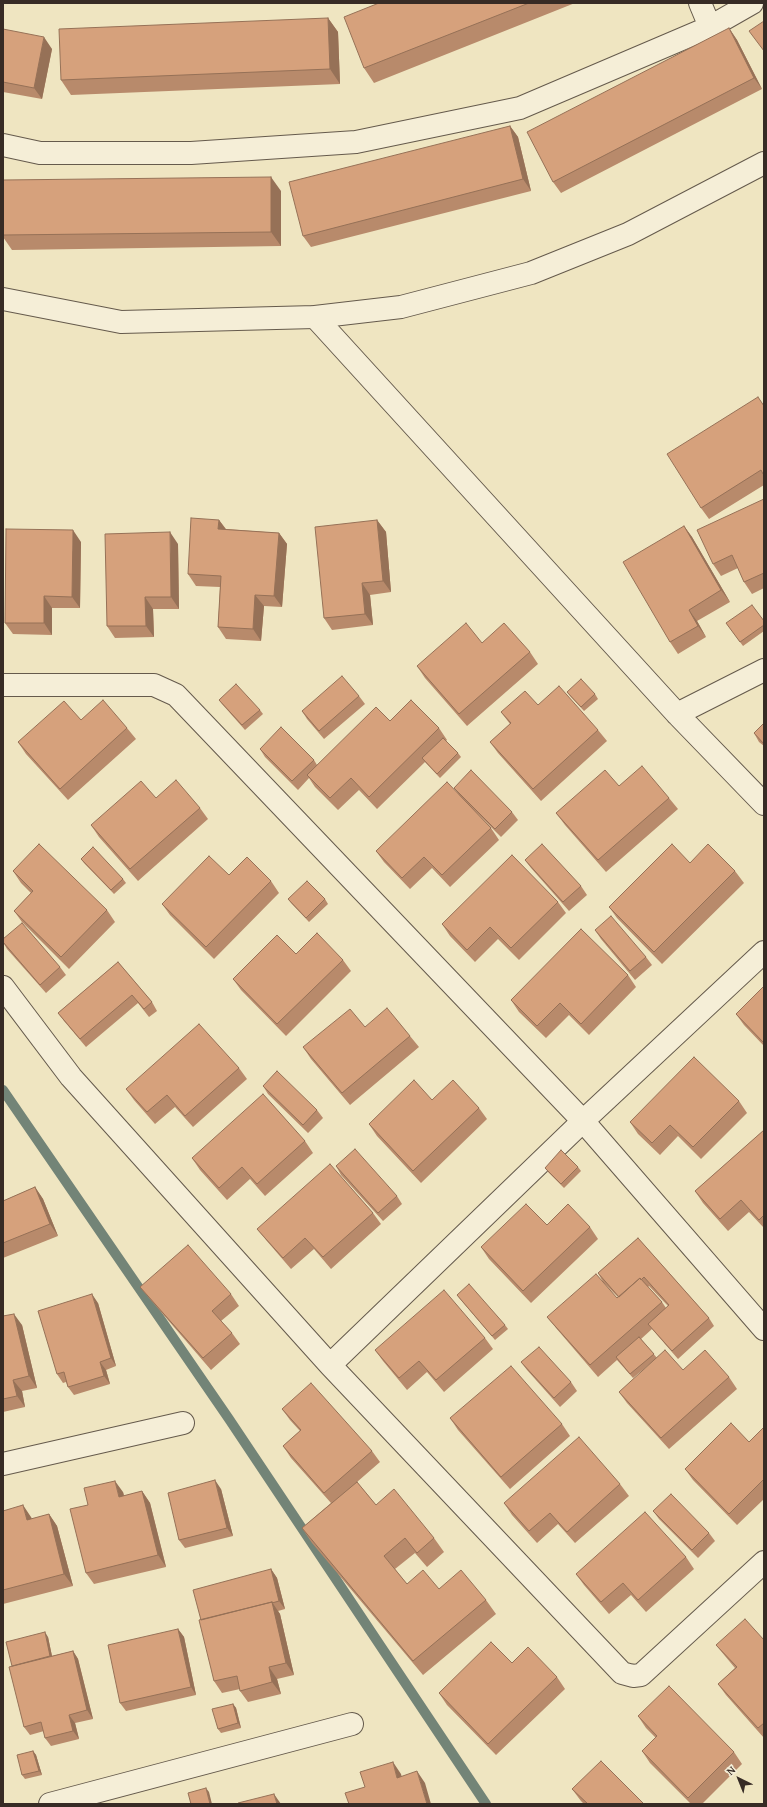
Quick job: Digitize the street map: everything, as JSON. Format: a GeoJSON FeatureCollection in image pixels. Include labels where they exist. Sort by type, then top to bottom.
{"type":"FeatureCollection","features":[{"type":"Feature","properties":{"kind":"street"},"geometry":{"type":"LineString","coordinates":[[700,3],[710,28]]}},
{"type":"Feature","properties":{"kind":"street"},"geometry":{"type":"LineString","coordinates":[[3,145],[40,152],[191,153],[356,142],[520,108],[710,28],[752,3]]}},
{"type":"Feature","properties":{"kind":"street"},"geometry":{"type":"LineString","coordinates":[[3,299],[121,322],[315,317],[401,307],[531,273],[628,234],[764,163]]}},
{"type":"Feature","properties":{"kind":"street"},"geometry":{"type":"LineString","coordinates":[[315,317],[676,714],[764,804]]}},
{"type":"Feature","properties":{"kind":"street"},"geometry":{"type":"LineString","coordinates":[[676,714],[764,670]]}},
{"type":"Feature","properties":{"kind":"street"},"geometry":{"type":"LineString","coordinates":[[3,686],[154,685],[176,695],[206,724],[583,1121],[764,1329]]}},
{"type":"Feature","properties":{"kind":"street"},"geometry":{"type":"LineString","coordinates":[[330,1364],[583,1121],[764,952]]}},
{"type":"Feature","properties":{"kind":"street"},"geometry":{"type":"LineString","coordinates":[[3,987],[71,1078],[330,1364],[622,1672],[633,1676],[642,1675],[764,1562]]}},
{"type":"Feature","properties":{"kind":"street"},"geometry":{"type":"LineString","coordinates":[[3,1464],[182,1423]]}},
{"type":"Feature","properties":{"kind":"street"},"geometry":{"type":"LineString","coordinates":[[50,1804],[80,1800],[352,1724]]}},
{"type":"Feature","properties":{"kind":"building"},"geometry":{"type":"Polygon","coordinates":[[[379,3],[529,3],[364,68],[344,17],[379,3]]]}},
{"type":"Feature","properties":{"kind":"building"},"geometry":{"type":"Polygon","coordinates":[[[328,18],[330,69],[61,80],[59,29],[328,18]]]}},
{"type":"Feature","properties":{"kind":"building"},"geometry":{"type":"Polygon","coordinates":[[[764,21],[764,51],[749,31],[764,21]]]}},
{"type":"Feature","properties":{"kind":"building"},"geometry":{"type":"Polygon","coordinates":[[[729,28],[754,78],[553,182],[527,132],[729,28]]]}},
{"type":"Feature","properties":{"kind":"building"},"geometry":{"type":"Polygon","coordinates":[[[3,29],[44,37],[34,88],[3,82],[3,29]]]}},
{"type":"Feature","properties":{"kind":"building"},"geometry":{"type":"Polygon","coordinates":[[[510,126],[523,179],[303,236],[289,182],[510,126]]]}},
{"type":"Feature","properties":{"kind":"building"},"geometry":{"type":"Polygon","coordinates":[[[271,177],[271,232],[3,235],[3,180],[271,177]]]}},
{"type":"Feature","properties":{"kind":"building"},"geometry":{"type":"Polygon","coordinates":[[[758,397],[764,406],[764,473],[763,474],[761,470],[701,508],[667,454],[758,397]]]}},
{"type":"Feature","properties":{"kind":"building"},"geometry":{"type":"Polygon","coordinates":[[[764,499],[764,573],[744,582],[732,555],[713,564],[697,530],[764,499]]]}},
{"type":"Feature","properties":{"kind":"building"},"geometry":{"type":"Polygon","coordinates":[[[191,518],[219,520],[218,529],[279,533],[274,596],[255,595],[253,629],[218,627],[221,576],[188,574],[191,518]]]}},
{"type":"Feature","properties":{"kind":"building"},"geometry":{"type":"Polygon","coordinates":[[[377,520],[383,581],[362,583],[365,614],[324,618],[315,527],[377,520]]]}},
{"type":"Feature","properties":{"kind":"building"},"geometry":{"type":"Polygon","coordinates":[[[684,526],[721,590],[689,610],[698,626],[670,642],[623,562],[684,526]]]}},
{"type":"Feature","properties":{"kind":"building"},"geometry":{"type":"Polygon","coordinates":[[[6,529],[73,530],[72,597],[44,596],[44,623],[5,623],[6,529]]]}},
{"type":"Feature","properties":{"kind":"building"},"geometry":{"type":"Polygon","coordinates":[[[170,532],[171,597],[145,597],[146,626],[107,626],[105,534],[170,532]]]}},
{"type":"Feature","properties":{"kind":"building"},"geometry":{"type":"Polygon","coordinates":[[[752,605],[764,621],[764,625],[740,642],[726,623],[752,605]]]}},
{"type":"Feature","properties":{"kind":"building"},"geometry":{"type":"Polygon","coordinates":[[[466,623],[482,643],[504,623],[530,652],[459,714],[417,666],[466,623]]]}},
{"type":"Feature","properties":{"kind":"building"},"geometry":{"type":"Polygon","coordinates":[[[342,676],[359,696],[319,731],[302,711],[342,676]]]}},
{"type":"Feature","properties":{"kind":"building"},"geometry":{"type":"Polygon","coordinates":[[[581,679],[595,694],[581,707],[567,692],[581,679]]]}},
{"type":"Feature","properties":{"kind":"building"},"geometry":{"type":"Polygon","coordinates":[[[236,684],[260,710],[242,725],[219,700],[236,684]]]}},
{"type":"Feature","properties":{"kind":"building"},"geometry":{"type":"Polygon","coordinates":[[[559,686],[598,730],[533,789],[490,742],[511,723],[501,712],[525,691],[538,705],[559,686]]]}},
{"type":"Feature","properties":{"kind":"building"},"geometry":{"type":"Polygon","coordinates":[[[103,700],[127,728],[60,789],[18,742],[64,701],[81,720],[103,700]]]}},
{"type":"Feature","properties":{"kind":"building"},"geometry":{"type":"Polygon","coordinates":[[[411,700],[439,728],[369,797],[351,778],[330,798],[307,775],[376,707],[390,721],[411,700]]]}},
{"type":"Feature","properties":{"kind":"building"},"geometry":{"type":"Polygon","coordinates":[[[764,723],[764,744],[754,733],[764,723]]]}},
{"type":"Feature","properties":{"kind":"building"},"geometry":{"type":"Polygon","coordinates":[[[281,727],[314,760],[292,781],[260,749],[281,727]]]}},
{"type":"Feature","properties":{"kind":"building"},"geometry":{"type":"Polygon","coordinates":[[[443,738],[458,753],[437,774],[422,758],[443,738]]]}},
{"type":"Feature","properties":{"kind":"building"},"geometry":{"type":"Polygon","coordinates":[[[642,766],[669,798],[598,860],[556,813],[605,770],[619,786],[642,766]]]}},
{"type":"Feature","properties":{"kind":"building"},"geometry":{"type":"Polygon","coordinates":[[[471,770],[512,812],[495,829],[454,788],[471,770]]]}},
{"type":"Feature","properties":{"kind":"building"},"geometry":{"type":"Polygon","coordinates":[[[176,780],[200,808],[130,869],[91,825],[141,781],[156,798],[176,780]]]}},
{"type":"Feature","properties":{"kind":"building"},"geometry":{"type":"Polygon","coordinates":[[[447,782],[491,828],[442,875],[424,857],[402,878],[376,851],[447,782]]]}},
{"type":"Feature","properties":{"kind":"building"},"geometry":{"type":"Polygon","coordinates":[[[39,844],[107,910],[61,957],[14,911],[33,891],[13,871],[39,844]]]}},
{"type":"Feature","properties":{"kind":"building"},"geometry":{"type":"Polygon","coordinates":[[[542,844],[581,886],[563,902],[525,860],[542,844]]]}},
{"type":"Feature","properties":{"kind":"building"},"geometry":{"type":"Polygon","coordinates":[[[672,844],[690,863],[708,844],[735,871],[654,952],[609,907],[672,844]]]}},
{"type":"Feature","properties":{"kind":"building"},"geometry":{"type":"Polygon","coordinates":[[[93,847],[123,879],[111,890],[81,859],[93,847]]]}},
{"type":"Feature","properties":{"kind":"building"},"geometry":{"type":"Polygon","coordinates":[[[512,855],[558,902],[511,948],[490,927],[467,950],[442,924],[512,855]]]}},
{"type":"Feature","properties":{"kind":"building"},"geometry":{"type":"Polygon","coordinates":[[[209,856],[229,875],[247,857],[271,881],[206,947],[162,904],[209,856]]]}},
{"type":"Feature","properties":{"kind":"building"},"geometry":{"type":"Polygon","coordinates":[[[307,881],[325,899],[306,918],[288,899],[307,881]]]}},
{"type":"Feature","properties":{"kind":"building"},"geometry":{"type":"Polygon","coordinates":[[[611,916],[646,957],[630,971],[595,930],[611,916]]]}},
{"type":"Feature","properties":{"kind":"building"},"geometry":{"type":"Polygon","coordinates":[[[22,923],[60,967],[40,985],[3,942],[3,939],[22,923]]]}},
{"type":"Feature","properties":{"kind":"building"},"geometry":{"type":"Polygon","coordinates":[[[581,929],[628,975],[581,1024],[560,1003],[537,1026],[511,1000],[581,929]]]}},
{"type":"Feature","properties":{"kind":"building"},"geometry":{"type":"Polygon","coordinates":[[[317,933],[343,960],[277,1024],[233,979],[277,935],[296,954],[317,933]]]}},
{"type":"Feature","properties":{"kind":"building"},"geometry":{"type":"Polygon","coordinates":[[[118,962],[152,1002],[144,1009],[132,995],[80,1039],[58,1013],[118,962]]]}},
{"type":"Feature","properties":{"kind":"building"},"geometry":{"type":"Polygon","coordinates":[[[764,986],[764,1043],[736,1014],[764,986]]]}},
{"type":"Feature","properties":{"kind":"building"},"geometry":{"type":"Polygon","coordinates":[[[387,1008],[410,1036],[342,1093],[303,1047],[350,1009],[365,1027],[387,1008]]]}},
{"type":"Feature","properties":{"kind":"building"},"geometry":{"type":"Polygon","coordinates":[[[199,1024],[239,1068],[185,1116],[167,1095],[147,1112],[126,1089],[199,1024]]]}},
{"type":"Feature","properties":{"kind":"building"},"geometry":{"type":"Polygon","coordinates":[[[694,1057],[739,1101],[693,1147],[670,1125],[652,1143],[630,1122],[694,1057]]]}},
{"type":"Feature","properties":{"kind":"building"},"geometry":{"type":"Polygon","coordinates":[[[277,1071],[317,1110],[303,1125],[263,1086],[277,1071]]]}},
{"type":"Feature","properties":{"kind":"building"},"geometry":{"type":"Polygon","coordinates":[[[414,1080],[432,1100],[453,1080],[479,1108],[413,1171],[369,1124],[414,1080]]]}},
{"type":"Feature","properties":{"kind":"building"},"geometry":{"type":"Polygon","coordinates":[[[263,1094],[305,1141],[257,1184],[242,1167],[219,1188],[192,1158],[263,1094]]]}},
{"type":"Feature","properties":{"kind":"building"},"geometry":{"type":"Polygon","coordinates":[[[764,1130],[764,1215],[759,1220],[741,1200],[720,1219],[695,1191],[764,1130]]]}},
{"type":"Feature","properties":{"kind":"building"},"geometry":{"type":"Polygon","coordinates":[[[355,1149],[397,1196],[378,1213],[336,1166],[355,1149]]]}},
{"type":"Feature","properties":{"kind":"building"},"geometry":{"type":"Polygon","coordinates":[[[561,1150],[578,1167],[561,1184],[545,1168],[561,1150]]]}},
{"type":"Feature","properties":{"kind":"building"},"geometry":{"type":"Polygon","coordinates":[[[330,1164],[373,1213],[323,1257],[305,1238],[283,1258],[257,1229],[330,1164]]]}},
{"type":"Feature","properties":{"kind":"building"},"geometry":{"type":"Polygon","coordinates":[[[35,1187],[50,1224],[3,1243],[3,1201],[35,1187]]]}},
{"type":"Feature","properties":{"kind":"building"},"geometry":{"type":"Polygon","coordinates":[[[526,1204],[547,1225],[568,1204],[590,1227],[523,1291],[481,1247],[526,1204]]]}},
{"type":"Feature","properties":{"kind":"building"},"geometry":{"type":"Polygon","coordinates":[[[638,1238],[709,1318],[672,1351],[648,1324],[669,1305],[644,1277],[641,1280],[640,1278],[619,1297],[598,1273],[638,1238]]]}},
{"type":"Feature","properties":{"kind":"building"},"geometry":{"type":"Polygon","coordinates":[[[188,1245],[231,1294],[212,1311],[232,1333],[203,1358],[140,1287],[188,1245]]]}},
{"type":"Feature","properties":{"kind":"building"},"geometry":{"type":"Polygon","coordinates":[[[596,1274],[617,1298],[640,1278],[662,1302],[590,1365],[547,1317],[596,1274]]]}},
{"type":"Feature","properties":{"kind":"building"},"geometry":{"type":"Polygon","coordinates":[[[469,1284],[505,1325],[492,1336],[457,1295],[469,1284]]]}},
{"type":"Feature","properties":{"kind":"building"},"geometry":{"type":"Polygon","coordinates":[[[444,1290],[485,1338],[436,1380],[419,1361],[399,1378],[375,1350],[444,1290]]]}},
{"type":"Feature","properties":{"kind":"building"},"geometry":{"type":"Polygon","coordinates":[[[92,1294],[111,1358],[100,1362],[104,1376],[68,1387],[64,1372],[57,1374],[38,1311],[92,1294]]]}},
{"type":"Feature","properties":{"kind":"building"},"geometry":{"type":"Polygon","coordinates":[[[14,1314],[29,1376],[13,1380],[17,1396],[3,1399],[3,1316],[14,1314]]]}},
{"type":"Feature","properties":{"kind":"building"},"geometry":{"type":"Polygon","coordinates":[[[639,1337],[654,1354],[630,1374],[616,1357],[639,1337]]]}},
{"type":"Feature","properties":{"kind":"building"},"geometry":{"type":"Polygon","coordinates":[[[539,1347],[571,1382],[554,1398],[521,1362],[539,1347]]]}},
{"type":"Feature","properties":{"kind":"building"},"geometry":{"type":"Polygon","coordinates":[[[665,1350],[683,1370],[705,1350],[729,1377],[661,1438],[619,1392],[665,1350]]]}},
{"type":"Feature","properties":{"kind":"building"},"geometry":{"type":"Polygon","coordinates":[[[511,1366],[562,1424],[501,1477],[450,1418],[511,1366]]]}},
{"type":"Feature","properties":{"kind":"building"},"geometry":{"type":"Polygon","coordinates":[[[311,1383],[372,1451],[324,1493],[283,1446],[301,1430],[282,1409],[311,1383]]]}},
{"type":"Feature","properties":{"kind":"building"},"geometry":{"type":"Polygon","coordinates":[[[731,1423],[749,1442],[764,1427],[764,1479],[729,1514],[685,1469],[731,1423]]]}},
{"type":"Feature","properties":{"kind":"building"},"geometry":{"type":"Polygon","coordinates":[[[579,1437],[620,1484],[567,1532],[550,1513],[529,1531],[504,1503],[579,1437]]]}},
{"type":"Feature","properties":{"kind":"building"},"geometry":{"type":"Polygon","coordinates":[[[215,1480],[227,1528],[179,1540],[168,1493],[215,1480]]]}},
{"type":"Feature","properties":{"kind":"building"},"geometry":{"type":"Polygon","coordinates":[[[115,1481],[119,1497],[142,1491],[158,1555],[86,1573],[70,1509],[88,1505],[84,1488],[115,1481]]]}},
{"type":"Feature","properties":{"kind":"building"},"geometry":{"type":"Polygon","coordinates":[[[357,1482],[376,1505],[394,1489],[434,1538],[417,1553],[405,1538],[384,1556],[407,1584],[423,1570],[439,1589],[461,1570],[486,1600],[413,1661],[302,1528],[357,1482]]]}},
{"type":"Feature","properties":{"kind":"building"},"geometry":{"type":"Polygon","coordinates":[[[671,1494],[709,1533],[692,1550],[653,1511],[671,1494]]]}},
{"type":"Feature","properties":{"kind":"building"},"geometry":{"type":"Polygon","coordinates":[[[23,1505],[27,1520],[49,1514],[64,1574],[3,1590],[3,1511],[23,1505]]]}},
{"type":"Feature","properties":{"kind":"building"},"geometry":{"type":"Polygon","coordinates":[[[645,1512],[686,1557],[638,1600],[623,1583],[601,1602],[576,1574],[645,1512]]]}},
{"type":"Feature","properties":{"kind":"building"},"geometry":{"type":"Polygon","coordinates":[[[271,1569],[279,1601],[201,1620],[193,1590],[271,1569]]]}},
{"type":"Feature","properties":{"kind":"building"},"geometry":{"type":"Polygon","coordinates":[[[272,1602],[286,1663],[269,1667],[272,1682],[240,1691],[237,1676],[214,1681],[199,1620],[272,1602]]]}},
{"type":"Feature","properties":{"kind":"building"},"geometry":{"type":"Polygon","coordinates":[[[745,1619],[764,1640],[764,1723],[758,1728],[718,1684],[737,1667],[716,1645],[745,1619]]]}},
{"type":"Feature","properties":{"kind":"building"},"geometry":{"type":"Polygon","coordinates":[[[178,1629],[191,1687],[120,1703],[108,1645],[178,1629]]]}},
{"type":"Feature","properties":{"kind":"building"},"geometry":{"type":"Polygon","coordinates":[[[45,1632],[50,1656],[12,1666],[6,1642],[45,1632]]]}},
{"type":"Feature","properties":{"kind":"building"},"geometry":{"type":"Polygon","coordinates":[[[491,1642],[512,1663],[528,1647],[557,1677],[488,1744],[439,1693],[491,1642]]]}},
{"type":"Feature","properties":{"kind":"building"},"geometry":{"type":"Polygon","coordinates":[[[73,1651],[87,1710],[69,1715],[73,1731],[45,1738],[41,1722],[24,1727],[9,1667],[73,1651]]]}},
{"type":"Feature","properties":{"kind":"building"},"geometry":{"type":"Polygon","coordinates":[[[669,1686],[734,1752],[688,1798],[642,1751],[657,1736],[638,1716],[669,1686]]]}},
{"type":"Feature","properties":{"kind":"building"},"geometry":{"type":"Polygon","coordinates":[[[233,1704],[238,1723],[218,1729],[212,1709],[233,1704]]]}},
{"type":"Feature","properties":{"kind":"building"},"geometry":{"type":"Polygon","coordinates":[[[33,1751],[39,1771],[22,1775],[17,1755],[33,1751]]]}},
{"type":"Feature","properties":{"kind":"building"},"geometry":{"type":"Polygon","coordinates":[[[601,1761],[644,1804],[588,1804],[572,1789],[601,1761]]]}},
{"type":"Feature","properties":{"kind":"building"},"geometry":{"type":"Polygon","coordinates":[[[393,1762],[397,1778],[417,1771],[427,1804],[349,1804],[345,1793],[365,1787],[360,1772],[393,1762]]]}},
{"type":"Feature","properties":{"kind":"building"},"geometry":{"type":"Polygon","coordinates":[[[206,1788],[210,1804],[191,1804],[188,1793],[206,1788]]]}},
{"type":"Feature","properties":{"kind":"building"},"geometry":{"type":"Polygon","coordinates":[[[274,1794],[277,1804],[238,1804],[238,1803],[274,1794]]]}},
{"type":"Feature","properties":{"kind":"waterway"},"geometry":{"type":"LineString","coordinates":[[3,1090],[229,1419],[486,1804]]}}]}
